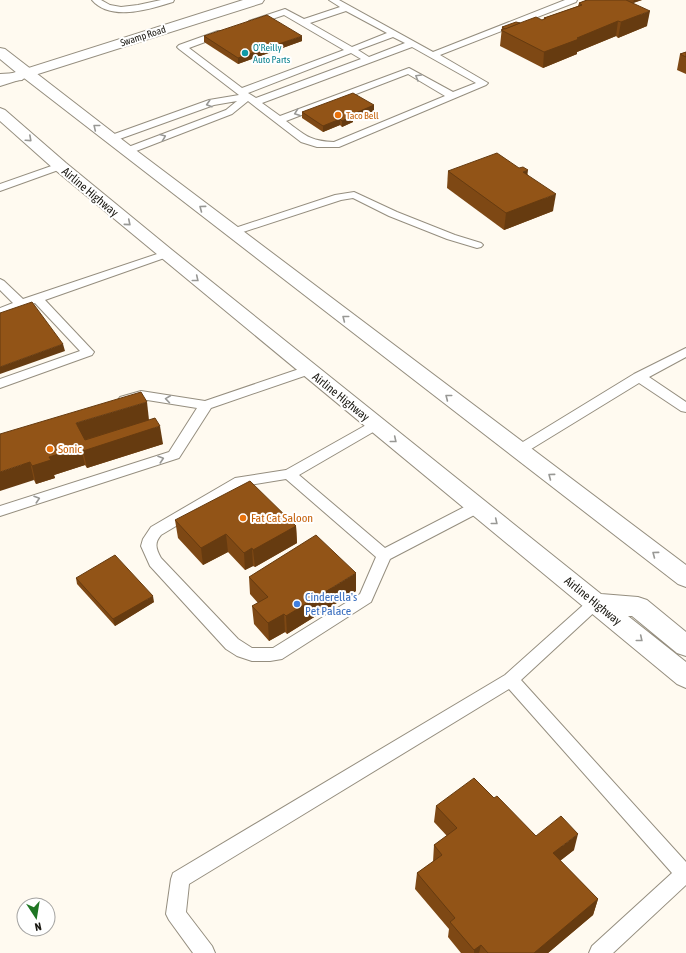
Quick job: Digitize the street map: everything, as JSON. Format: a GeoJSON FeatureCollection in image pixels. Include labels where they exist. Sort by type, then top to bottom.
{"type":"FeatureCollection","features":[{"type":"Feature","properties":{"kind":"main road","name":"Swamp Road"},"geometry":{"type":"LineString","coordinates":[[23,75],[257,0]]}},
{"type":"Feature","properties":{"kind":"main road"},"geometry":{"type":"LineString","coordinates":[[2,56],[23,75],[127,151],[686,578]]}},
{"type":"Feature","properties":{"kind":"main road"},"geometry":{"type":"LineString","coordinates":[[0,78],[23,75]]}},
{"type":"Feature","properties":{"kind":"main road"},"geometry":{"type":"LineString","coordinates":[[0,82],[23,75]]}},
{"type":"Feature","properties":{"kind":"main road","name":"Airline Highway"},"geometry":{"type":"LineString","coordinates":[[0,113],[60,166],[166,254],[686,677]]}},
{"type":"Feature","properties":{"kind":"main road"},"geometry":{"type":"LineString","coordinates":[[595,603],[638,608],[686,646]]}},
{"type":"Feature","properties":{"kind":"lane"},"geometry":{"type":"LineString","coordinates":[[96,0],[106,7],[117,9],[139,7],[170,0]]}},
{"type":"Feature","properties":{"kind":"lane"},"geometry":{"type":"LineString","coordinates":[[333,0],[483,83],[335,146],[317,144],[305,140],[182,47],[285,12],[367,59]]}},
{"type":"Feature","properties":{"kind":"lane"},"geometry":{"type":"LineString","coordinates":[[433,55],[573,0]]}},
{"type":"Feature","properties":{"kind":"lane"},"geometry":{"type":"LineString","coordinates":[[304,22],[347,8]]}},
{"type":"Feature","properties":{"kind":"lane"},"geometry":{"type":"LineString","coordinates":[[127,151],[229,112],[247,97],[352,50],[394,34]]}},
{"type":"Feature","properties":{"kind":"lane"},"geometry":{"type":"LineString","coordinates":[[110,139],[212,102],[247,97],[412,44]]}},
{"type":"Feature","properties":{"kind":"lane"},"geometry":{"type":"LineString","coordinates":[[278,120],[409,71],[452,96]]}},
{"type":"Feature","properties":{"kind":"lane"},"geometry":{"type":"LineString","coordinates":[[0,188],[60,166]]}},
{"type":"Feature","properties":{"kind":"lane"},"geometry":{"type":"LineString","coordinates":[[233,232],[339,198],[354,195],[400,217],[451,237],[478,245]]}},
{"type":"Feature","properties":{"kind":"lane"},"geometry":{"type":"LineString","coordinates":[[0,312],[166,254]]}},
{"type":"Feature","properties":{"kind":"lane"},"geometry":{"type":"LineString","coordinates":[[0,283],[21,304]]}},
{"type":"Feature","properties":{"kind":"lane"},"geometry":{"type":"LineString","coordinates":[[0,384],[88,352],[37,299]]}},
{"type":"Feature","properties":{"kind":"lane"},"geometry":{"type":"LineString","coordinates":[[518,451],[639,377],[686,352]]}},
{"type":"Feature","properties":{"kind":"lane"},"geometry":{"type":"LineString","coordinates":[[112,404],[141,396],[206,405],[308,370]]}},
{"type":"Feature","properties":{"kind":"lane"},"geometry":{"type":"LineString","coordinates":[[639,377],[686,408]]}},
{"type":"Feature","properties":{"kind":"lane"},"geometry":{"type":"LineString","coordinates":[[0,511],[174,455],[206,405]]}},
{"type":"Feature","properties":{"kind":"lane"},"geometry":{"type":"LineString","coordinates":[[375,425],[290,474],[240,482],[156,531],[149,539],[149,547],[155,562],[232,644],[241,651],[253,656],[276,654],[366,598],[384,555],[477,507]]}},
{"type":"Feature","properties":{"kind":"lane"},"geometry":{"type":"LineString","coordinates":[[290,474],[384,555]]}},
{"type":"Feature","properties":{"kind":"lane"},"geometry":{"type":"LineString","coordinates":[[204,953],[176,914],[180,879],[511,680],[595,603]]}},
{"type":"Feature","properties":{"kind":"lane"},"geometry":{"type":"LineString","coordinates":[[511,680],[686,874],[599,953]]}},
{"type":"Feature","properties":{"kind":"building"},"geometry":{"type":"Polygon","coordinates":[[[587,0],[626,0],[650,11],[621,22],[618,21],[577,38],[579,39],[544,52],[501,30],[536,17],[542,20],[582,5],[579,3],[587,0]]]}},
{"type":"Feature","properties":{"kind":"building","name":"O'Reilly Auto Parts"},"geometry":{"type":"Polygon","coordinates":[[[267,15],[302,36],[238,58],[204,36],[267,15]]]}},
{"type":"Feature","properties":{"kind":"building"},"geometry":{"type":"Polygon","coordinates":[[[516,22],[520,23],[505,29],[502,27],[516,22]]]}},
{"type":"Feature","properties":{"kind":"building"},"geometry":{"type":"Polygon","coordinates":[[[686,52],[686,57],[680,54],[686,52]]]}},
{"type":"Feature","properties":{"kind":"building","name":"Taco Bell"},"geometry":{"type":"Polygon","coordinates":[[[353,93],[374,105],[351,115],[353,116],[342,121],[340,119],[323,126],[302,112],[353,93]]]}},
{"type":"Feature","properties":{"kind":"building"},"geometry":{"type":"Polygon","coordinates":[[[497,153],[519,168],[523,167],[528,170],[523,172],[556,194],[506,213],[448,171],[497,153]]]}},
{"type":"Feature","properties":{"kind":"building"},"geometry":{"type":"Polygon","coordinates":[[[32,302],[63,344],[0,367],[0,313],[32,302]]]}},
{"type":"Feature","properties":{"kind":"building"},"geometry":{"type":"Polygon","coordinates":[[[141,392],[147,402],[76,423],[85,440],[155,418],[160,426],[83,451],[81,447],[49,457],[51,460],[32,466],[30,462],[0,472],[0,434],[141,392]]]}},
{"type":"Feature","properties":{"kind":"building"},"geometry":{"type":"Polygon","coordinates":[[[250,481],[296,526],[253,550],[252,548],[244,553],[226,534],[201,548],[175,520],[250,481]]]}},
{"type":"Feature","properties":{"kind":"building","name":"Cinderella's Pet Palace"},"geometry":{"type":"Polygon","coordinates":[[[316,535],[356,573],[286,616],[284,614],[268,623],[252,606],[268,597],[249,577],[316,535]]]}},
{"type":"Feature","properties":{"kind":"building"},"geometry":{"type":"Polygon","coordinates":[[[115,555],[153,596],[113,619],[76,578],[115,555]]]}},
{"type":"Feature","properties":{"kind":"building"},"geometry":{"type":"Polygon","coordinates":[[[474,778],[494,798],[497,796],[536,836],[561,816],[578,834],[553,853],[598,899],[534,953],[488,953],[481,945],[474,950],[450,922],[455,918],[417,873],[442,855],[434,845],[457,828],[436,806],[474,778]]]}},
{"type":"Feature","properties":{"kind":"place","name":"O'Reilly Auto Parts"},"geometry":{"type":"Point","coordinates":[245,53]}},
{"type":"Feature","properties":{"kind":"place","name":"Taco Bell"},"geometry":{"type":"Point","coordinates":[338,115]}},
{"type":"Feature","properties":{"kind":"place","name":"Sonic"},"geometry":{"type":"Point","coordinates":[50,449]}},
{"type":"Feature","properties":{"kind":"place","name":"Fat Cat Saloon"},"geometry":{"type":"Point","coordinates":[243,518]}},
{"type":"Feature","properties":{"kind":"place","name":"Cinderella's Pet Palace"},"geometry":{"type":"Point","coordinates":[297,604]}}]}
